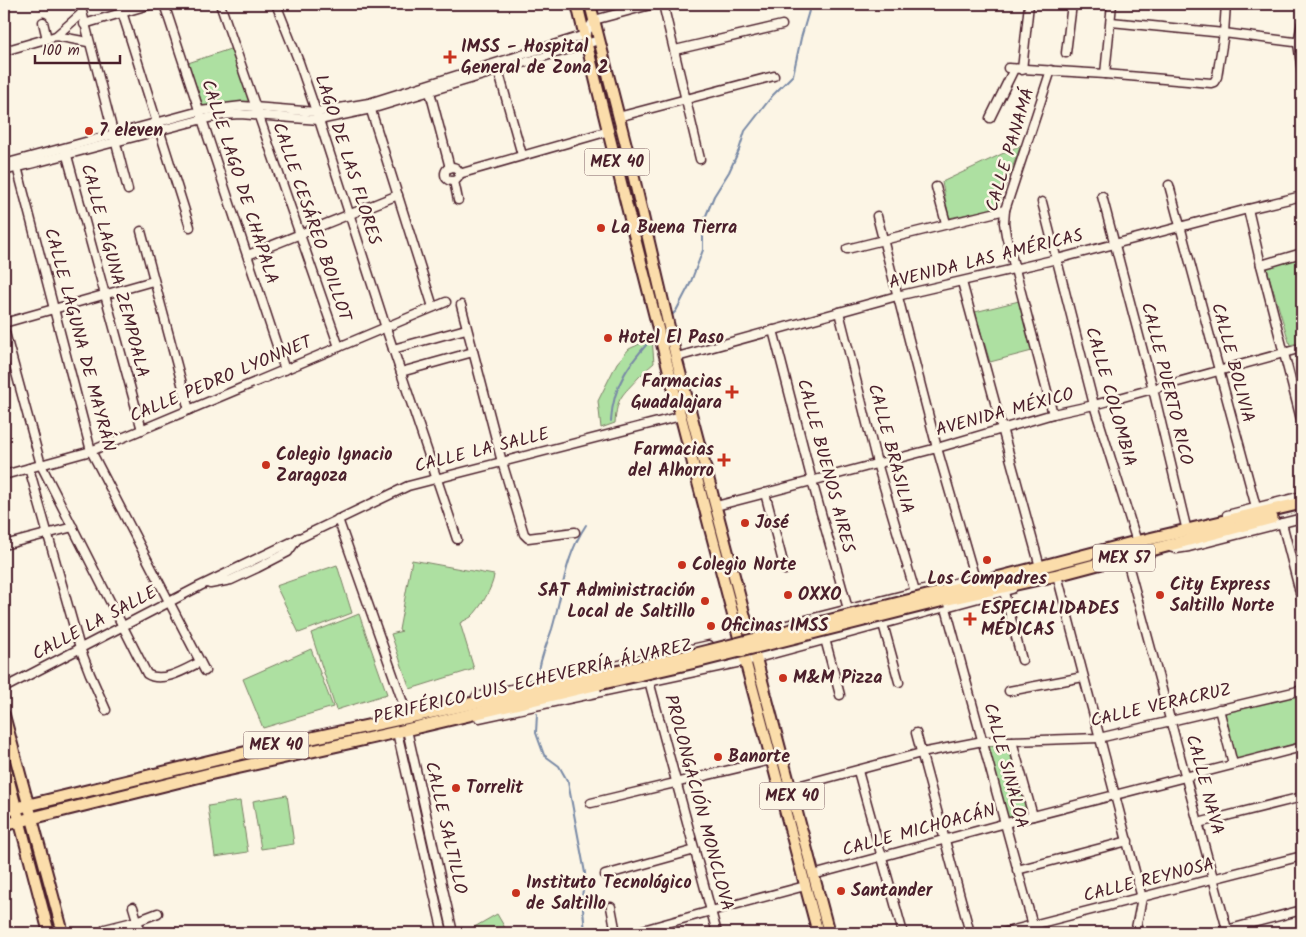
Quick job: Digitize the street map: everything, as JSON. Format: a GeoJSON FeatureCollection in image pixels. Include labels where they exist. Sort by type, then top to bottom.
{"type":"FeatureCollection","features":[{"type":"Feature","properties":{"kind":"highway","name":"PERIFÉRICO LUIS ECHEVERRÍA ÁLVAREZ"},"geometry":{"type":"LineString","coordinates":[[944,600],[1000,577],[1302,503]]}},
{"type":"Feature","properties":{"kind":"highway","name":"PERIFÉRICO LUIS ECHEVERRÍA ÁLVAREZ"},"geometry":{"type":"LineString","coordinates":[[4,825],[209,774],[440,722],[696,654],[1057,575],[1302,510]]}},
{"type":"Feature","properties":{"kind":"highway","name":"PERIFÉRICO LUIS ECHEVERRÍA ÁLVAREZ"},"geometry":{"type":"LineString","coordinates":[[4,811],[346,730],[599,680]]}},
{"type":"Feature","properties":{"kind":"highway"},"geometry":{"type":"LineString","coordinates":[[346,730],[365,732],[386,729],[402,731]]}},
{"type":"Feature","properties":{"kind":"highway"},"geometry":{"type":"LineString","coordinates":[[209,774],[212,769],[252,751]]}},
{"type":"Feature","properties":{"kind":"main road","name":"MEX 40"},"geometry":{"type":"LineString","coordinates":[[577,4],[681,416],[750,660],[790,788],[829,933]]}},
{"type":"Feature","properties":{"kind":"main road","name":"MEX 40"},"geometry":{"type":"LineString","coordinates":[[590,4],[630,157],[669,327],[747,625],[744,637]]}},
{"type":"Feature","properties":{"kind":"main road"},"geometry":{"type":"LineString","coordinates":[[747,625],[762,631]]}},
{"type":"Feature","properties":{"kind":"main road","name":"MEX 40"},"geometry":{"type":"LineString","coordinates":[[750,660],[770,760],[818,933]]}},
{"type":"Feature","properties":{"kind":"main road"},"geometry":{"type":"LineString","coordinates":[[4,715],[63,933]]}},
{"type":"Feature","properties":{"kind":"main road"},"geometry":{"type":"LineString","coordinates":[[4,762],[49,933]]}},
{"type":"Feature","properties":{"kind":"street"},"geometry":{"type":"LineString","coordinates":[[80,4],[88,42],[128,190]]}},
{"type":"Feature","properties":{"kind":"street"},"geometry":{"type":"LineString","coordinates":[[84,24],[152,4]]}},
{"type":"Feature","properties":{"kind":"street","name":"CALLE LAGO DE CHAPALA"},"geometry":{"type":"LineString","coordinates":[[164,4],[285,370]]}},
{"type":"Feature","properties":{"kind":"street","name":"CALLE CESÁREO BOILLOT"},"geometry":{"type":"LineString","coordinates":[[220,4],[339,347]]}},
{"type":"Feature","properties":{"kind":"street","name":"LAGO DE LAS FLORES"},"geometry":{"type":"LineString","coordinates":[[277,4],[318,116],[386,328],[458,539]]}},
{"type":"Feature","properties":{"kind":"street"},"geometry":{"type":"LineString","coordinates":[[370,106],[428,83],[551,54],[586,39],[594,20],[654,4]]}},
{"type":"Feature","properties":{"kind":"street"},"geometry":{"type":"LineString","coordinates":[[663,4],[700,159]]}},
{"type":"Feature","properties":{"kind":"street"},"geometry":{"type":"LineString","coordinates":[[990,118],[1015,69],[1029,4]]}},
{"type":"Feature","properties":{"kind":"street"},"geometry":{"type":"LineString","coordinates":[[1066,53],[1072,4]]}},
{"type":"Feature","properties":{"kind":"street"},"geometry":{"type":"LineString","coordinates":[[1105,74],[1112,4]]}},
{"type":"Feature","properties":{"kind":"street"},"geometry":{"type":"LineString","coordinates":[[1015,69],[1051,70],[1208,83],[1216,80],[1224,33],[1226,4]]}},
{"type":"Feature","properties":{"kind":"street"},"geometry":{"type":"LineString","coordinates":[[122,12],[190,227]]}},
{"type":"Feature","properties":{"kind":"street"},"geometry":{"type":"LineString","coordinates":[[4,51],[56,36],[82,13]]}},
{"type":"Feature","properties":{"kind":"street"},"geometry":{"type":"LineString","coordinates":[[43,22],[47,39]]}},
{"type":"Feature","properties":{"kind":"street"},"geometry":{"type":"LineString","coordinates":[[1111,22],[1224,33],[1300,43]]}},
{"type":"Feature","properties":{"kind":"street"},"geometry":{"type":"LineString","coordinates":[[1302,23],[1300,43],[1302,72]]}},
{"type":"Feature","properties":{"kind":"street"},"geometry":{"type":"LineString","coordinates":[[675,50],[782,25]]}},
{"type":"Feature","properties":{"kind":"street"},"geometry":{"type":"LineString","coordinates":[[56,36],[88,42]]}},
{"type":"Feature","properties":{"kind":"street"},"geometry":{"type":"LineString","coordinates":[[4,164],[16,164],[66,151],[202,115],[223,107],[318,116],[370,106],[430,92],[549,46],[586,39],[599,40]]}},
{"type":"Feature","properties":{"kind":"street"},"geometry":{"type":"LineString","coordinates":[[549,46],[551,54]]}},
{"type":"Feature","properties":{"kind":"street"},"geometry":{"type":"LineString","coordinates":[[497,66],[522,155]]}},
{"type":"Feature","properties":{"kind":"street","name":"CALLE PANAMÁ"},"geometry":{"type":"LineString","coordinates":[[1051,70],[1005,210],[1004,223],[1014,269],[1053,414]]}},
{"type":"Feature","properties":{"kind":"street"},"geometry":{"type":"LineString","coordinates":[[618,117],[774,76]]}},
{"type":"Feature","properties":{"kind":"street"},"geometry":{"type":"LineString","coordinates":[[428,83],[450,168],[447,171],[446,177],[454,181]]}},
{"type":"Feature","properties":{"kind":"street"},"geometry":{"type":"LineString","coordinates":[[370,106],[433,307]]}},
{"type":"Feature","properties":{"kind":"street"},"geometry":{"type":"LineString","coordinates":[[454,181],[458,178],[459,174],[609,131]]}},
{"type":"Feature","properties":{"kind":"street","name":"CALLE LAGUNA ZEMPOALA"},"geometry":{"type":"LineString","coordinates":[[66,151],[142,430]]}},
{"type":"Feature","properties":{"kind":"street"},"geometry":{"type":"LineString","coordinates":[[4,171],[16,164]]}},
{"type":"Feature","properties":{"kind":"street","name":"CALLE LAGUNA DE MAYRÁN"},"geometry":{"type":"LineString","coordinates":[[16,164],[91,451],[205,671]]}},
{"type":"Feature","properties":{"kind":"street"},"geometry":{"type":"LineString","coordinates":[[450,168],[456,169],[459,174]]}},
{"type":"Feature","properties":{"kind":"street"},"geometry":{"type":"LineString","coordinates":[[454,181],[458,200]]}},
{"type":"Feature","properties":{"kind":"street","name":"CALLE BOLIVIA"},"geometry":{"type":"LineString","coordinates":[[1169,185],[1256,507]]}},
{"type":"Feature","properties":{"kind":"street"},"geometry":{"type":"LineString","coordinates":[[936,187],[946,223]]}},
{"type":"Feature","properties":{"kind":"street"},"geometry":{"type":"LineString","coordinates":[[248,255],[398,195]]}},
{"type":"Feature","properties":{"kind":"street","name":"CALLE PUERTO RICO"},"geometry":{"type":"LineString","coordinates":[[1102,196],[1190,530]]}},
{"type":"Feature","properties":{"kind":"street","name":"AVENIDA LAS AMÉRICAS"},"geometry":{"type":"LineString","coordinates":[[677,357],[898,296],[962,282],[1248,208],[1302,196]]}},
{"type":"Feature","properties":{"kind":"street","name":"CALLE COLOMBIA"},"geometry":{"type":"LineString","coordinates":[[1042,202],[1094,405],[1138,542]]}},
{"type":"Feature","properties":{"kind":"street"},"geometry":{"type":"LineString","coordinates":[[1248,208],[1302,423]]}},
{"type":"Feature","properties":{"kind":"street"},"geometry":{"type":"LineString","coordinates":[[847,249],[946,223],[1005,210]]}},
{"type":"Feature","properties":{"kind":"street"},"geometry":{"type":"LineString","coordinates":[[877,216],[937,448],[975,578]]}},
{"type":"Feature","properties":{"kind":"street"},"geometry":{"type":"LineString","coordinates":[[140,232],[188,410]]}},
{"type":"Feature","properties":{"kind":"street"},"geometry":{"type":"LineString","coordinates":[[1261,265],[1302,252]]}},
{"type":"Feature","properties":{"kind":"street"},"geometry":{"type":"LineString","coordinates":[[4,323],[153,281]]}},
{"type":"Feature","properties":{"kind":"street"},"geometry":{"type":"LineString","coordinates":[[962,282],[1040,567]]}},
{"type":"Feature","properties":{"kind":"street","name":"CALLE PEDRO LYONNET"},"geometry":{"type":"LineString","coordinates":[[4,475],[91,451],[446,302]]}},
{"type":"Feature","properties":{"kind":"street"},"geometry":{"type":"LineString","coordinates":[[461,305],[502,462],[524,534],[528,538],[575,532]]}},
{"type":"Feature","properties":{"kind":"street","name":"CALLE BRASILIA"},"geometry":{"type":"LineString","coordinates":[[839,312],[877,463],[915,592]]}},
{"type":"Feature","properties":{"kind":"street"},"geometry":{"type":"LineString","coordinates":[[4,329],[41,465],[147,674],[151,677],[158,677],[175,673],[200,662]]}},
{"type":"Feature","properties":{"kind":"street"},"geometry":{"type":"LineString","coordinates":[[393,349],[466,329]]}},
{"type":"Feature","properties":{"kind":"street","name":"CALLE BUENOS AIRES"},"geometry":{"type":"LineString","coordinates":[[773,330],[812,481],[848,609]]}},
{"type":"Feature","properties":{"kind":"street","name":"AVENIDA MÉXICO"},"geometry":{"type":"LineString","coordinates":[[716,506],[937,448],[1053,414],[1094,405],[1302,348]]}},
{"type":"Feature","properties":{"kind":"street"},"geometry":{"type":"LineString","coordinates":[[401,372],[473,352]]}},
{"type":"Feature","properties":{"kind":"street","name":"CALLE LA SALLE"},"geometry":{"type":"LineString","coordinates":[[4,688],[200,586],[231,580],[257,568],[288,552],[298,538],[408,486],[681,416]]}},
{"type":"Feature","properties":{"kind":"street"},"geometry":{"type":"LineString","coordinates":[[29,468],[80,648],[106,710]]}},
{"type":"Feature","properties":{"kind":"street"},"geometry":{"type":"LineString","coordinates":[[765,493],[785,570]]}},
{"type":"Feature","properties":{"kind":"street"},"geometry":{"type":"LineString","coordinates":[[1190,530],[1210,520],[1302,496]]}},
{"type":"Feature","properties":{"kind":"street"},"geometry":{"type":"LineString","coordinates":[[1164,546],[1176,549],[1302,518]]}},
{"type":"Feature","properties":{"kind":"street"},"geometry":{"type":"LineString","coordinates":[[338,519],[408,717]]}},
{"type":"Feature","properties":{"kind":"street"},"geometry":{"type":"LineString","coordinates":[[1282,523],[1302,600]]}},
{"type":"Feature","properties":{"kind":"street"},"geometry":{"type":"LineString","coordinates":[[4,545],[73,527]]}},
{"type":"Feature","properties":{"kind":"street","name":"CALLE NAVA"},"geometry":{"type":"LineString","coordinates":[[1126,557],[1228,932]]}},
{"type":"Feature","properties":{"kind":"street"},"geometry":{"type":"LineString","coordinates":[[1057,575],[1082,677],[1142,898],[1135,933]]}},
{"type":"Feature","properties":{"kind":"street","name":"PERIFÉRICO LUIS ECHEVERRÍA ÁLVAREZ"},"geometry":{"type":"LineString","coordinates":[[429,713],[466,699],[558,677],[724,642],[776,627],[975,578],[1000,577]]}},
{"type":"Feature","properties":{"kind":"street"},"geometry":{"type":"LineString","coordinates":[[440,722],[457,722],[485,717],[750,660],[883,624],[944,600],[1004,592],[1031,581]]}},
{"type":"Feature","properties":{"kind":"street"},"geometry":{"type":"LineString","coordinates":[[1004,592],[1022,660]]}},
{"type":"Feature","properties":{"kind":"street","name":"CALLE SINALOA"},"geometry":{"type":"LineString","coordinates":[[944,600],[1034,929]]}},
{"type":"Feature","properties":{"kind":"street"},"geometry":{"type":"LineString","coordinates":[[883,624],[899,682]]}},
{"type":"Feature","properties":{"kind":"street"},"geometry":{"type":"LineString","coordinates":[[770,654],[762,649],[759,642],[762,634],[776,627]]}},
{"type":"Feature","properties":{"kind":"street"},"geometry":{"type":"LineString","coordinates":[[825,639],[840,695]]}},
{"type":"Feature","properties":{"kind":"street"},"geometry":{"type":"LineString","coordinates":[[724,642],[732,646],[735,654],[735,658],[729,665]]}},
{"type":"Feature","properties":{"kind":"street"},"geometry":{"type":"LineString","coordinates":[[1009,691],[1082,677]]}},
{"type":"Feature","properties":{"kind":"street","name":"PROLONGACIÓN MONCLOVA"},"geometry":{"type":"LineString","coordinates":[[650,681],[717,933]]}},
{"type":"Feature","properties":{"kind":"street","name":"CALLE VERACRUZ"},"geometry":{"type":"LineString","coordinates":[[790,788],[921,754],[983,741],[1012,742],[1099,738],[1302,690]]}},
{"type":"Feature","properties":{"kind":"street"},"geometry":{"type":"LineString","coordinates":[[1219,709],[1233,764]]}},
{"type":"Feature","properties":{"kind":"street","name":"CALLE SALTILLO"},"geometry":{"type":"LineString","coordinates":[[402,731],[443,933]]}},
{"type":"Feature","properties":{"kind":"street","name":"CALLE SALTILLO"},"geometry":{"type":"LineString","coordinates":[[402,731],[453,933]]}},
{"type":"Feature","properties":{"kind":"street"},"geometry":{"type":"LineString","coordinates":[[916,733],[970,933]]}},
{"type":"Feature","properties":{"kind":"street"},"geometry":{"type":"LineString","coordinates":[[1012,742],[1033,816]]}},
{"type":"Feature","properties":{"kind":"street","name":"CALLE MICHOACÁN"},"geometry":{"type":"LineString","coordinates":[[813,875],[1115,794],[1302,747]]}},
{"type":"Feature","properties":{"kind":"street"},"geometry":{"type":"LineString","coordinates":[[591,803],[770,760]]}},
{"type":"Feature","properties":{"kind":"street"},"geometry":{"type":"LineString","coordinates":[[858,771],[883,855],[903,933]]}},
{"type":"Feature","properties":{"kind":"street"},"geometry":{"type":"LineString","coordinates":[[1198,823],[1302,797]]}},
{"type":"Feature","properties":{"kind":"street"},"geometry":{"type":"LineString","coordinates":[[1018,870],[1128,841]]}},
{"type":"Feature","properties":{"kind":"street"},"geometry":{"type":"LineString","coordinates":[[605,875],[695,850]]}},
{"type":"Feature","properties":{"kind":"street","name":"CALLE REYNOSA"},"geometry":{"type":"LineString","coordinates":[[1002,933],[1034,929],[1142,898],[1302,856]]}},
{"type":"Feature","properties":{"kind":"street"},"geometry":{"type":"LineString","coordinates":[[632,933],[805,886]]}},
{"type":"Feature","properties":{"kind":"street"},"geometry":{"type":"LineString","coordinates":[[133,907],[141,933]]}},
{"type":"Feature","properties":{"kind":"street"},"geometry":{"type":"LineString","coordinates":[[611,907],[616,933]]}},
{"type":"Feature","properties":{"kind":"street"},"geometry":{"type":"LineString","coordinates":[[1215,933],[1228,932],[1302,910]]}},
{"type":"Feature","properties":{"kind":"street"},"geometry":{"type":"LineString","coordinates":[[105,929],[137,921],[158,913]]}},
{"type":"Feature","properties":{"kind":"green space"},"geometry":{"type":"Polygon","coordinates":[[[233,48],[249,102],[204,109],[188,63],[233,48]]]}},
{"type":"Feature","properties":{"kind":"green space"},"geometry":{"type":"Polygon","coordinates":[[[1021,145],[997,208],[949,218],[942,182],[1021,145]]]}},
{"type":"Feature","properties":{"kind":"green space"},"geometry":{"type":"Polygon","coordinates":[[[1302,255],[1302,342],[1290,345],[1266,266],[1302,255]]]}},
{"type":"Feature","properties":{"kind":"green space"},"geometry":{"type":"Polygon","coordinates":[[[1019,301],[1032,351],[990,362],[975,312],[1019,301]]]}},
{"type":"Feature","properties":{"kind":"green space"},"geometry":{"type":"Polygon","coordinates":[[[652,338],[654,363],[621,397],[617,407],[615,423],[601,428],[598,401],[617,363],[629,349],[652,338]]]}},
{"type":"Feature","properties":{"kind":"green space"},"geometry":{"type":"Polygon","coordinates":[[[412,560],[494,575],[486,598],[471,617],[460,623],[474,669],[410,689],[391,634],[402,631],[399,630],[412,560]]]}},
{"type":"Feature","properties":{"kind":"green space"},"geometry":{"type":"Polygon","coordinates":[[[337,565],[352,613],[299,633],[276,586],[337,565]]]}},
{"type":"Feature","properties":{"kind":"green space"},"geometry":{"type":"Polygon","coordinates":[[[359,614],[387,694],[336,710],[311,633],[359,614]]]}},
{"type":"Feature","properties":{"kind":"green space"},"geometry":{"type":"Polygon","coordinates":[[[311,649],[333,707],[263,728],[243,679],[311,649]]]}},
{"type":"Feature","properties":{"kind":"green space"},"geometry":{"type":"Polygon","coordinates":[[[1302,691],[1302,742],[1236,760],[1223,710],[1302,691]]]}},
{"type":"Feature","properties":{"kind":"green space"},"geometry":{"type":"Polygon","coordinates":[[[988,745],[1010,745],[1029,812],[1008,818],[988,745]]]}},
{"type":"Feature","properties":{"kind":"green space"},"geometry":{"type":"Polygon","coordinates":[[[287,795],[294,844],[261,849],[253,801],[287,795]]]}},
{"type":"Feature","properties":{"kind":"green space"},"geometry":{"type":"Polygon","coordinates":[[[240,801],[248,852],[215,857],[208,806],[240,801]]]}},
{"type":"Feature","properties":{"kind":"green space"},"geometry":{"type":"Polygon","coordinates":[[[497,914],[508,933],[464,933],[497,914]]]}},
{"type":"Feature","properties":{"kind":"waterway"},"geometry":{"type":"LineString","coordinates":[[670,317],[676,311],[690,284],[703,250],[703,223],[714,196],[729,172],[745,131],[773,95],[793,75],[811,4]]}},
{"type":"Feature","properties":{"kind":"waterway"},"geometry":{"type":"LineString","coordinates":[[611,421],[615,395],[625,373],[631,363],[656,334]]}},
{"type":"Feature","properties":{"kind":"waterway"},"geometry":{"type":"LineString","coordinates":[[538,677],[556,615],[568,563],[586,525]]}},
{"type":"Feature","properties":{"kind":"waterway"},"geometry":{"type":"LineString","coordinates":[[537,714],[536,733],[544,755],[559,766],[568,782],[585,873],[582,897],[585,933]]}},
{"type":"Feature","properties":{"kind":"place","name":"IMSS - Hospital General de Zona 2"},"geometry":{"type":"Point","coordinates":[450,57]}},
{"type":"Feature","properties":{"kind":"place","name":"7 eleven"},"geometry":{"type":"Point","coordinates":[89,131]}},
{"type":"Feature","properties":{"kind":"place","name":"La Buena Tierra"},"geometry":{"type":"Point","coordinates":[601,228]}},
{"type":"Feature","properties":{"kind":"place","name":"Hotel El Paso"},"geometry":{"type":"Point","coordinates":[608,338]}},
{"type":"Feature","properties":{"kind":"place","name":"Farmacias Guadalajara"},"geometry":{"type":"Point","coordinates":[732,392]}},
{"type":"Feature","properties":{"kind":"place","name":"Farmacias del Alhorro"},"geometry":{"type":"Point","coordinates":[724,460]}},
{"type":"Feature","properties":{"kind":"place","name":"Colegio Ignacio Zaragoza"},"geometry":{"type":"Point","coordinates":[266,465]}},
{"type":"Feature","properties":{"kind":"place","name":"José"},"geometry":{"type":"Point","coordinates":[745,523]}},
{"type":"Feature","properties":{"kind":"place","name":"Los Compadres"},"geometry":{"type":"Point","coordinates":[987,560]}},
{"type":"Feature","properties":{"kind":"place","name":"Colegio Norte"},"geometry":{"type":"Point","coordinates":[682,565]}},
{"type":"Feature","properties":{"kind":"place","name":"OXXO"},"geometry":{"type":"Point","coordinates":[788,595]}},
{"type":"Feature","properties":{"kind":"place","name":"City Express Saltillo Norte"},"geometry":{"type":"Point","coordinates":[1160,595]}},
{"type":"Feature","properties":{"kind":"place","name":"SAT Administración Local de Saltillo"},"geometry":{"type":"Point","coordinates":[705,601]}},
{"type":"Feature","properties":{"kind":"place","name":"ESPECIALIDADES MÉDICAS"},"geometry":{"type":"Point","coordinates":[970,619]}},
{"type":"Feature","properties":{"kind":"place","name":"Oficinas IMSS"},"geometry":{"type":"Point","coordinates":[711,626]}},
{"type":"Feature","properties":{"kind":"place","name":"M&M Pizza"},"geometry":{"type":"Point","coordinates":[783,678]}},
{"type":"Feature","properties":{"kind":"place","name":"Banorte"},"geometry":{"type":"Point","coordinates":[718,757]}},
{"type":"Feature","properties":{"kind":"place","name":"Torrelit"},"geometry":{"type":"Point","coordinates":[456,788]}},
{"type":"Feature","properties":{"kind":"place","name":"Santander"},"geometry":{"type":"Point","coordinates":[841,891]}},
{"type":"Feature","properties":{"kind":"place","name":"Instituto Tecnológico de Saltillo"},"geometry":{"type":"Point","coordinates":[516,893]}}]}
